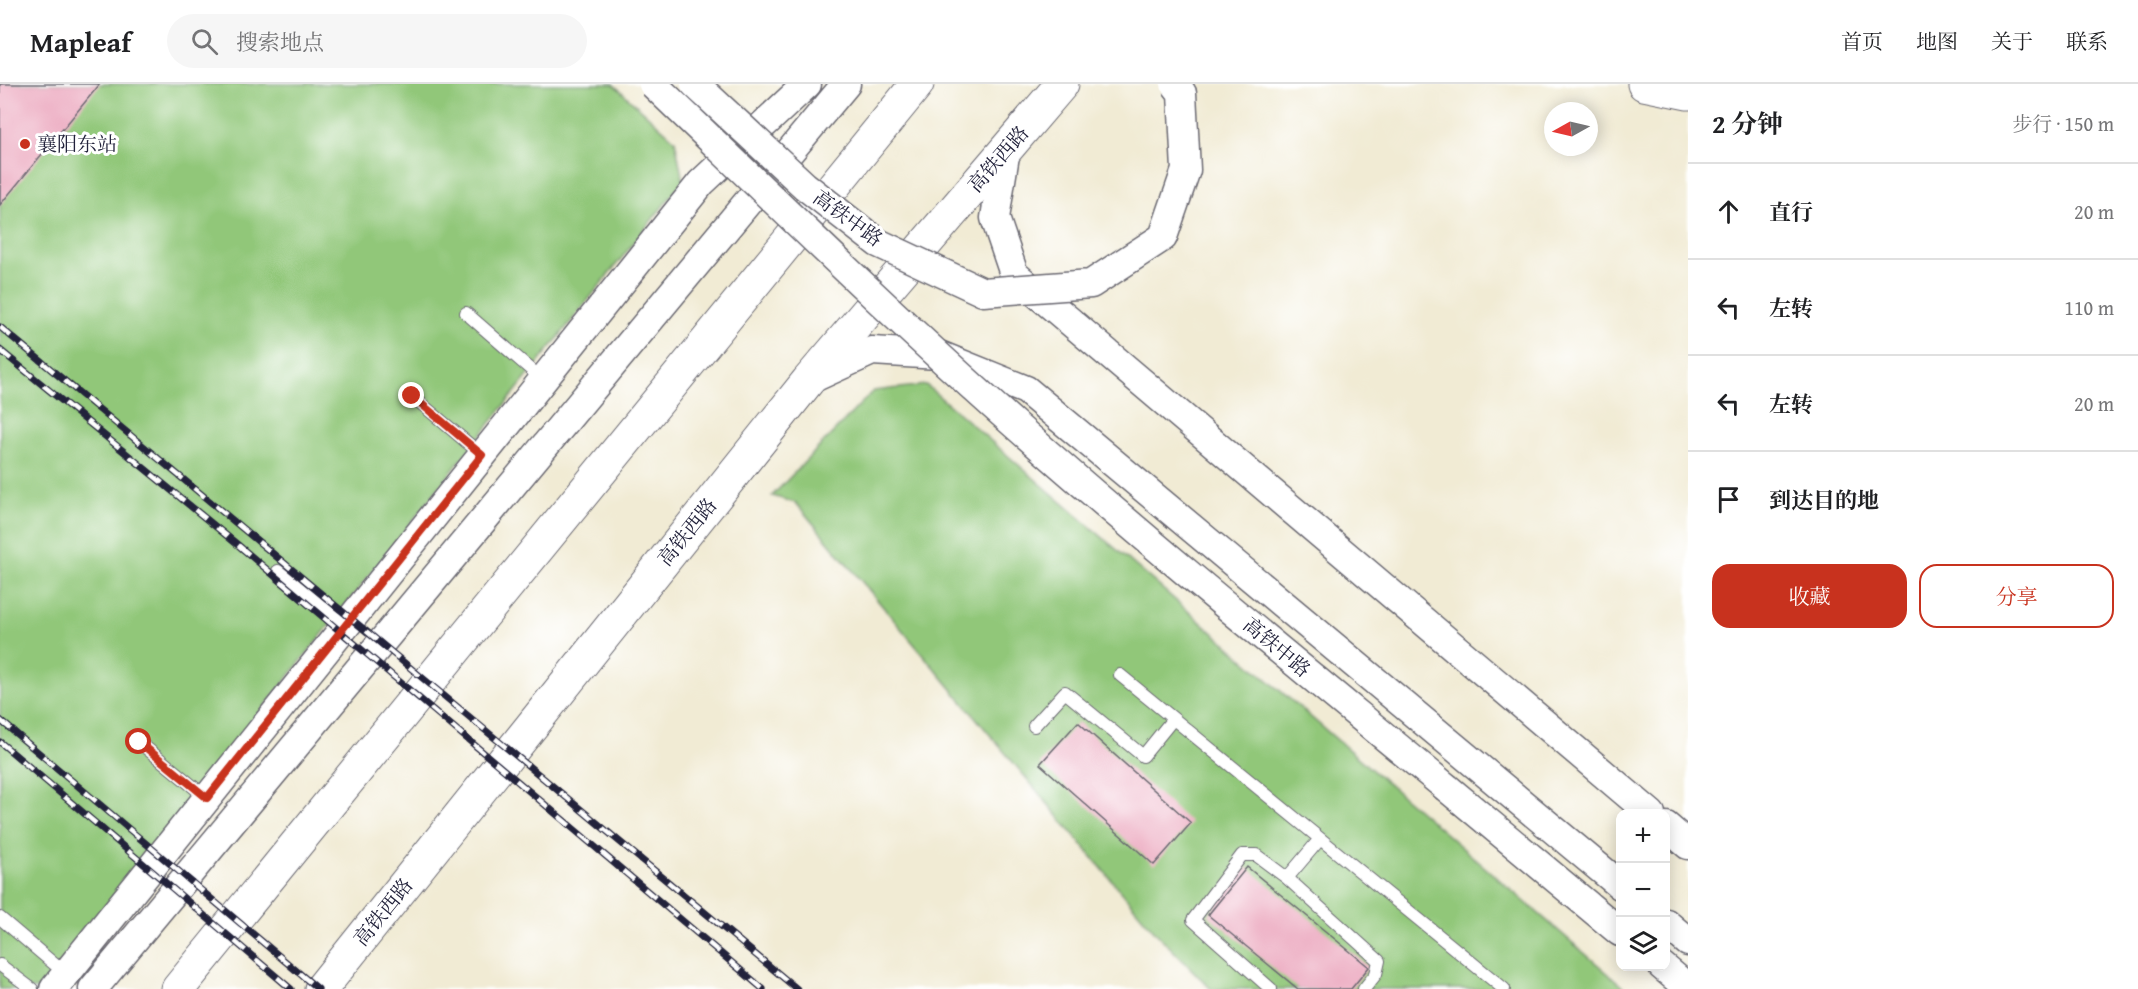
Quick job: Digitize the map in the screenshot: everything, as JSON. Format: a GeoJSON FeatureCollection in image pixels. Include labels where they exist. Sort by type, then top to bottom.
{"type":"FeatureCollection","features":[{"type":"Feature","properties":{"kind":"main road"},"geometry":{"type":"LineString","coordinates":[[178,989],[917,84]]}},
{"type":"Feature","properties":{"kind":"main road","name":"高铁西路"},"geometry":{"type":"LineString","coordinates":[[321,989],[808,381],[1062,84]]}},
{"type":"Feature","properties":{"kind":"main road"},"geometry":{"type":"LineString","coordinates":[[1644,84],[1688,93]]}},
{"type":"Feature","properties":{"kind":"street","name":"高铁中路"},"geometry":{"type":"LineString","coordinates":[[653,84],[847,270],[1013,423],[1166,555],[1616,929]]}},
{"type":"Feature","properties":{"kind":"street","name":"高铁中路"},"geometry":{"type":"LineString","coordinates":[[695,84],[805,186],[878,243],[983,292],[1091,284],[1162,237],[1186,170],[1182,93],[1175,84]]}},
{"type":"Feature","properties":{"kind":"street"},"geometry":{"type":"LineString","coordinates":[[60,982],[701,183],[807,84]]}},
{"type":"Feature","properties":{"kind":"street"},"geometry":{"type":"LineString","coordinates":[[93,989],[810,124],[846,84]]}},
{"type":"Feature","properties":{"kind":"street"},"geometry":{"type":"LineString","coordinates":[[1006,149],[994,218],[1014,274],[1645,809]]}},
{"type":"Feature","properties":{"kind":"street","name":"高铁中路"},"geometry":{"type":"LineString","coordinates":[[808,381],[872,351],[939,355],[1026,390],[1616,882]]}},
{"type":"Feature","properties":{"kind":"street"},"geometry":{"type":"LineString","coordinates":[[1670,830],[1688,845]]}},
{"type":"Feature","properties":{"kind":"street"},"geometry":{"type":"LineString","coordinates":[[1670,927],[1688,942]]}},
{"type":"Feature","properties":{"kind":"street"},"geometry":{"type":"LineString","coordinates":[[1668,971],[1688,988]]}},
{"type":"Feature","properties":{"kind":"lane"},"geometry":{"type":"LineString","coordinates":[[466,313],[543,380]]}},
{"type":"Feature","properties":{"kind":"lane"},"geometry":{"type":"LineString","coordinates":[[412,396],[482,455]]}},
{"type":"Feature","properties":{"kind":"lane"},"geometry":{"type":"LineString","coordinates":[[278,571],[345,626]]}},
{"type":"Feature","properties":{"kind":"lane"},"geometry":{"type":"LineString","coordinates":[[1120,675],[1504,989]]}},
{"type":"Feature","properties":{"kind":"lane"},"geometry":{"type":"LineString","coordinates":[[1034,726],[1065,692],[1143,756],[1173,719]]}},
{"type":"Feature","properties":{"kind":"lane"},"geometry":{"type":"LineString","coordinates":[[139,742],[207,798]]}},
{"type":"Feature","properties":{"kind":"lane"},"geometry":{"type":"LineString","coordinates":[[1287,878],[1320,839]]}},
{"type":"Feature","properties":{"kind":"lane"},"geometry":{"type":"LineString","coordinates":[[1270,989],[1193,920],[1242,855],[1256,855],[1287,878],[1379,961],[1376,974],[1364,989]]}},
{"type":"Feature","properties":{"kind":"lane"},"geometry":{"type":"LineString","coordinates":[[0,918],[60,982]]}},
{"type":"Feature","properties":{"kind":"lane"},"geometry":{"type":"LineString","coordinates":[[0,965],[32,989]]}},
{"type":"Feature","properties":{"kind":"green space"},"geometry":{"type":"Polygon","coordinates":[[[0,84],[613,84],[675,140],[683,181],[40,989],[0,989],[0,84]]]}},
{"type":"Feature","properties":{"kind":"green space"},"geometry":{"type":"Polygon","coordinates":[[[926,385],[1626,989],[1211,989],[1155,932],[796,503],[772,496],[873,391],[926,385]]]}},
{"type":"Feature","properties":{"kind":"building","name":"襄阳东站"},"geometry":{"type":"Polygon","coordinates":[[[0,84],[100,84],[0,205],[0,84]]]}},
{"type":"Feature","properties":{"kind":"building"},"geometry":{"type":"Polygon","coordinates":[[[1078,722],[1191,823],[1154,865],[1040,764],[1078,722]]]}},
{"type":"Feature","properties":{"kind":"building"},"geometry":{"type":"Polygon","coordinates":[[[1247,867],[1369,967],[1351,989],[1298,989],[1208,915],[1247,867]]]}},
{"type":"Feature","properties":{"kind":"railway"},"geometry":{"type":"LineString","coordinates":[[0,327],[797,989]]}},
{"type":"Feature","properties":{"kind":"railway"},"geometry":{"type":"LineString","coordinates":[[0,350],[238,545],[763,989]]}},
{"type":"Feature","properties":{"kind":"railway"},"geometry":{"type":"LineString","coordinates":[[0,720],[318,989]]}},
{"type":"Feature","properties":{"kind":"railway"},"geometry":{"type":"LineString","coordinates":[[0,742],[291,989]]}},
{"type":"Feature","properties":{"kind":"place","name":"襄阳东站"},"geometry":{"type":"Point","coordinates":[25,144]}},
{"type":"Feature","properties":{"kind":"route"},"geometry":{"type":"LineString","coordinates":[[139,742],[207,798],[482,455],[412,396]]}}]}
